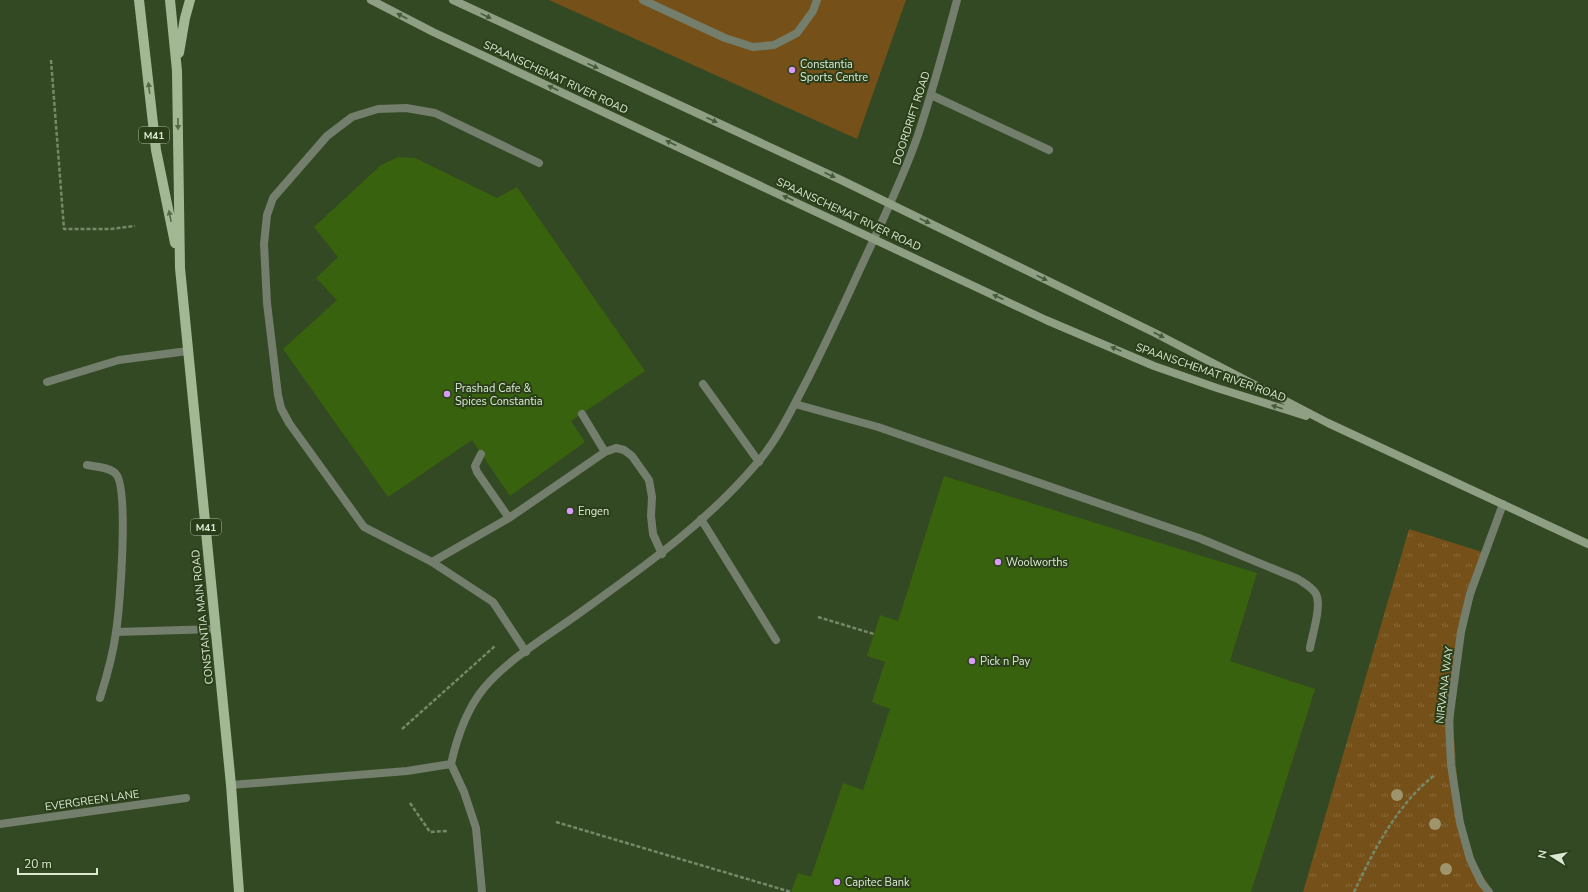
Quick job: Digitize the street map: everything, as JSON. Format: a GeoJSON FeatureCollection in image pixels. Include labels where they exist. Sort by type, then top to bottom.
{"type":"FeatureCollection","features":[{"type":"Feature","properties":{"kind":"main road","name":"CONSTANTIA MAIN ROAD"},"geometry":{"type":"LineString","coordinates":[[139,0],[156,150],[180,268]]}},
{"type":"Feature","properties":{"kind":"main road","name":"CONSTANTIA MAIN ROAD"},"geometry":{"type":"LineString","coordinates":[[170,0],[177,70],[180,268],[232,785],[239,892]]}},
{"type":"Feature","properties":{"kind":"main road"},"geometry":{"type":"LineString","coordinates":[[177,70],[182,30],[190,0]]}},
{"type":"Feature","properties":{"kind":"main road","name":"SPAANSCHEMAT RIVER ROAD"},"geometry":{"type":"LineString","coordinates":[[371,0],[433,32],[1046,320],[1154,366],[1217,388],[1328,423]]}},
{"type":"Feature","properties":{"kind":"main road","name":"SPAANSCHEMAT RIVER ROAD"},"geometry":{"type":"LineString","coordinates":[[453,0],[890,204],[1155,333],[1328,423],[1588,544]]}},
{"type":"Feature","properties":{"kind":"street"},"geometry":{"type":"LineString","coordinates":[[643,0],[725,38],[753,47],[774,45],[797,33],[813,11],[817,0]]}},
{"type":"Feature","properties":{"kind":"street","name":"DOORDRIFT ROAD"},"geometry":{"type":"LineString","coordinates":[[451,764],[457,737],[470,710],[484,689],[508,665],[662,554],[730,493],[758,462],[795,404],[907,165],[931,95],[957,0]]}},
{"type":"Feature","properties":{"kind":"street"},"geometry":{"type":"LineString","coordinates":[[931,95],[1049,150]]}},
{"type":"Feature","properties":{"kind":"street"},"geometry":{"type":"LineString","coordinates":[[526,652],[493,602],[432,562],[364,527],[289,423],[281,408],[278,395],[267,303],[264,244],[267,215],[273,198],[327,136],[352,117],[378,109],[406,108],[435,113],[538,162]]}},
{"type":"Feature","properties":{"kind":"street"},"geometry":{"type":"LineString","coordinates":[[47,382],[119,360],[188,351]]}},
{"type":"Feature","properties":{"kind":"street"},"geometry":{"type":"LineString","coordinates":[[703,384],[758,462]]}},
{"type":"Feature","properties":{"kind":"street"},"geometry":{"type":"LineString","coordinates":[[795,404],[878,427],[1199,538],[1298,579],[1310,587],[1316,594],[1318,606],[1310,648]]}},
{"type":"Feature","properties":{"kind":"street"},"geometry":{"type":"LineString","coordinates":[[582,414],[605,452]]}},
{"type":"Feature","properties":{"kind":"street"},"geometry":{"type":"LineString","coordinates":[[432,562],[509,518],[605,452],[616,448],[624,450],[632,456],[649,480],[652,497],[651,516],[653,534],[662,554]]}},
{"type":"Feature","properties":{"kind":"street"},"geometry":{"type":"LineString","coordinates":[[482,454],[476,466],[476,472],[509,518]]}},
{"type":"Feature","properties":{"kind":"street"},"geometry":{"type":"LineString","coordinates":[[88,465],[113,472],[117,475],[122,489],[123,517],[116,632],[100,698]]}},
{"type":"Feature","properties":{"kind":"street","name":"NIRVANA WAY"},"geometry":{"type":"LineString","coordinates":[[1489,892],[1481,882],[1470,859],[1460,823],[1451,765],[1449,721],[1461,632],[1470,594],[1503,504]]}},
{"type":"Feature","properties":{"kind":"street"},"geometry":{"type":"LineString","coordinates":[[701,519],[776,640]]}},
{"type":"Feature","properties":{"kind":"street"},"geometry":{"type":"LineString","coordinates":[[116,632],[216,629]]}},
{"type":"Feature","properties":{"kind":"street"},"geometry":{"type":"LineString","coordinates":[[232,785],[407,771],[451,764],[464,792],[476,828],[482,892]]}},
{"type":"Feature","properties":{"kind":"street","name":"EVERGREEN LANE"},"geometry":{"type":"LineString","coordinates":[[0,824],[186,798]]}},
{"type":"Feature","properties":{"kind":"path"},"geometry":{"type":"LineString","coordinates":[[51,60],[64,229],[110,229],[135,226]]}},
{"type":"Feature","properties":{"kind":"path"},"geometry":{"type":"LineString","coordinates":[[818,617],[874,634]]}},
{"type":"Feature","properties":{"kind":"path"},"geometry":{"type":"LineString","coordinates":[[402,729],[495,646]]}},
{"type":"Feature","properties":{"kind":"path"},"geometry":{"type":"LineString","coordinates":[[1354,892],[1375,849],[1393,821],[1423,785],[1451,765]]}},
{"type":"Feature","properties":{"kind":"path"},"geometry":{"type":"LineString","coordinates":[[410,803],[430,832],[447,831]]}},
{"type":"Feature","properties":{"kind":"path"},"geometry":{"type":"LineString","coordinates":[[556,822],[791,892]]}},
{"type":"Feature","properties":{"kind":"green space","name":"Constantia Sports Centre"},"geometry":{"type":"Polygon","coordinates":[[[549,0],[906,0],[857,139],[549,0]]]}},
{"type":"Feature","properties":{"kind":"green space"},"geometry":{"type":"Polygon","coordinates":[[[1409,529],[1482,552],[1469,590],[1454,688],[1454,737],[1457,779],[1463,824],[1477,867],[1493,892],[1303,892],[1409,529]]]}},
{"type":"Feature","properties":{"kind":"building"},"geometry":{"type":"Polygon","coordinates":[[[398,157],[415,158],[497,198],[517,187],[645,371],[571,421],[585,442],[510,496],[472,440],[388,497],[283,349],[337,300],[316,278],[338,257],[314,227],[381,165],[398,157]]]}},
{"type":"Feature","properties":{"kind":"building"},"geometry":{"type":"Polygon","coordinates":[[[944,476],[1257,573],[1230,661],[1315,689],[1251,892],[791,892],[798,873],[811,877],[843,783],[863,790],[890,709],[872,702],[885,662],[867,656],[880,615],[898,621],[944,476]]]}},
{"type":"Feature","properties":{"kind":"place","name":"Constantia Sports Centre"},"geometry":{"type":"Point","coordinates":[792,70]}},
{"type":"Feature","properties":{"kind":"place","name":"Prashad Cafe & Spices Constantia"},"geometry":{"type":"Point","coordinates":[447,394]}},
{"type":"Feature","properties":{"kind":"place","name":"Engen"},"geometry":{"type":"Point","coordinates":[570,511]}},
{"type":"Feature","properties":{"kind":"place","name":"Woolworths"},"geometry":{"type":"Point","coordinates":[998,562]}},
{"type":"Feature","properties":{"kind":"place","name":"Pick n Pay"},"geometry":{"type":"Point","coordinates":[972,661]}},
{"type":"Feature","properties":{"kind":"place","name":"Capitec Bank"},"geometry":{"type":"Point","coordinates":[837,882]}}]}
